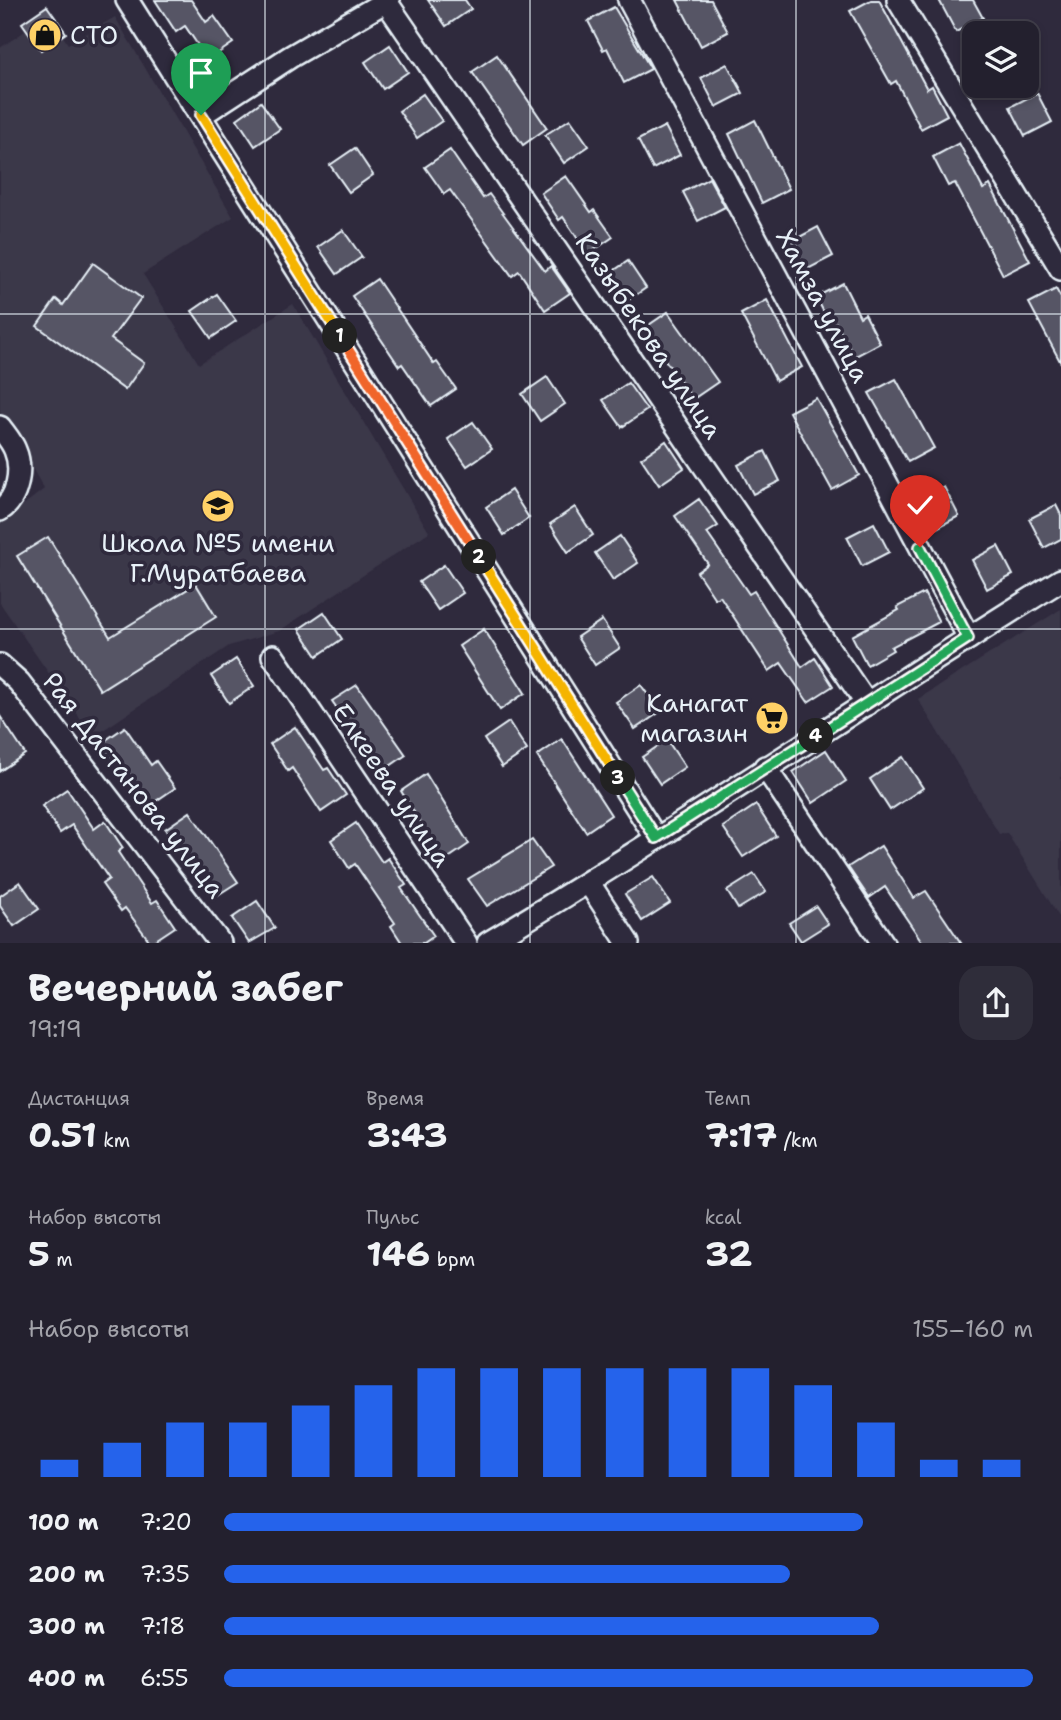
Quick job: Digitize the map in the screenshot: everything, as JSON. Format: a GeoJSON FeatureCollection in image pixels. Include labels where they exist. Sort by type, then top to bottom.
{"type":"FeatureCollection","features":[{"type":"Feature","properties":{"kind":"street"},"geometry":{"type":"LineString","coordinates":[[127,0],[656,838]]}},
{"type":"Feature","properties":{"kind":"street"},"geometry":{"type":"LineString","coordinates":[[201,115],[290,57],[386,0]]}},
{"type":"Feature","properties":{"kind":"street","name":"Казыбекова улица"},"geometry":{"type":"LineString","coordinates":[[386,0],[867,704]]}},
{"type":"Feature","properties":{"kind":"street","name":"Хамза улица"},"geometry":{"type":"LineString","coordinates":[[629,0],[968,638]]}},
{"type":"Feature","properties":{"kind":"street"},"geometry":{"type":"LineString","coordinates":[[898,0],[1061,269]]}},
{"type":"Feature","properties":{"kind":"street"},"geometry":{"type":"LineString","coordinates":[[0,427],[16,451],[18,483],[6,506],[0,510]]}},
{"type":"Feature","properties":{"kind":"street"},"geometry":{"type":"LineString","coordinates":[[488,943],[589,883],[765,767],[1061,580]]}},
{"type":"Feature","properties":{"kind":"street","name":"Елкеева улица"},"geometry":{"type":"LineString","coordinates":[[273,656],[466,943]]}},
{"type":"Feature","properties":{"kind":"street","name":"Рая Дастанова улица"},"geometry":{"type":"LineString","coordinates":[[0,666],[19,682],[220,943]]}},
{"type":"Feature","properties":{"kind":"street"},"geometry":{"type":"LineString","coordinates":[[765,767],[883,943]]}},
{"type":"Feature","properties":{"kind":"street"},"geometry":{"type":"LineString","coordinates":[[589,883],[628,943]]}},
{"type":"Feature","properties":{"kind":"shaded area"},"geometry":{"type":"Polygon","coordinates":[[[49,15],[68,44],[115,17],[233,217],[143,274],[199,364],[293,304],[429,532],[279,631],[229,646],[93,737],[0,603],[0,523],[44,489],[0,412],[0,48],[49,15]]]}},
{"type":"Feature","properties":{"kind":"shaded area"},"geometry":{"type":"Polygon","coordinates":[[[1061,609],[1061,920],[1007,833],[999,834],[918,699],[1061,609]]]}},
{"type":"Feature","properties":{"kind":"building"},"geometry":{"type":"Polygon","coordinates":[[[155,0],[191,0],[206,22],[214,16],[233,43],[208,60],[185,26],[176,32],[155,0]]]}},
{"type":"Feature","properties":{"kind":"building"},"geometry":{"type":"Polygon","coordinates":[[[428,0],[465,0],[471,9],[446,26],[428,0]]]}},
{"type":"Feature","properties":{"kind":"building"},"geometry":{"type":"Polygon","coordinates":[[[677,0],[711,0],[728,32],[701,46],[677,0]]]}},
{"type":"Feature","properties":{"kind":"building"},"geometry":{"type":"Polygon","coordinates":[[[871,0],[879,0],[927,89],[932,86],[947,115],[921,129],[896,81],[891,84],[850,11],[871,0]]]}},
{"type":"Feature","properties":{"kind":"building"},"geometry":{"type":"Polygon","coordinates":[[[939,0],[973,0],[983,18],[977,21],[962,21],[962,29],[956,32],[939,0]]]}},
{"type":"Feature","properties":{"kind":"building"},"geometry":{"type":"Polygon","coordinates":[[[47,6],[66,33],[41,50],[22,23],[47,6]]]}},
{"type":"Feature","properties":{"kind":"building"},"geometry":{"type":"Polygon","coordinates":[[[614,7],[651,69],[624,83],[607,48],[603,50],[588,21],[614,7]]]}},
{"type":"Feature","properties":{"kind":"building"},"geometry":{"type":"Polygon","coordinates":[[[390,45],[408,72],[383,89],[365,62],[390,45]]]}},
{"type":"Feature","properties":{"kind":"building"},"geometry":{"type":"Polygon","coordinates":[[[497,55],[547,128],[523,145],[472,72],[497,55]]]}},
{"type":"Feature","properties":{"kind":"building"},"geometry":{"type":"Polygon","coordinates":[[[727,64],[743,93],[716,107],[701,78],[727,64]]]}},
{"type":"Feature","properties":{"kind":"building"},"geometry":{"type":"Polygon","coordinates":[[[423,94],[442,121],[417,138],[399,111],[423,94]]]}},
{"type":"Feature","properties":{"kind":"building"},"geometry":{"type":"Polygon","coordinates":[[[1039,97],[1052,122],[1025,136],[1010,107],[1027,98],[1039,97]]]}},
{"type":"Feature","properties":{"kind":"building"},"geometry":{"type":"Polygon","coordinates":[[[261,102],[280,129],[255,146],[237,119],[261,102]]]}},
{"type":"Feature","properties":{"kind":"building"},"geometry":{"type":"Polygon","coordinates":[[[570,119],[589,146],[564,163],[545,135],[570,119]]]}},
{"type":"Feature","properties":{"kind":"building"},"geometry":{"type":"Polygon","coordinates":[[[755,120],[789,189],[762,203],[729,134],[755,120]]]}},
{"type":"Feature","properties":{"kind":"building"},"geometry":{"type":"Polygon","coordinates":[[[665,126],[680,155],[653,169],[638,140],[665,126]]]}},
{"type":"Feature","properties":{"kind":"building"},"geometry":{"type":"Polygon","coordinates":[[[959,143],[983,189],[990,185],[1030,261],[1003,275],[955,183],[948,186],[933,157],[959,143]]]}},
{"type":"Feature","properties":{"kind":"building"},"geometry":{"type":"Polygon","coordinates":[[[355,148],[373,175],[349,192],[330,165],[355,148]]]}},
{"type":"Feature","properties":{"kind":"building"},"geometry":{"type":"Polygon","coordinates":[[[450,150],[483,198],[489,194],[545,271],[551,266],[570,293],[545,310],[519,271],[512,276],[450,190],[444,194],[425,167],[450,150]]]}},
{"type":"Feature","properties":{"kind":"building"},"geometry":{"type":"Polygon","coordinates":[[[566,176],[591,212],[594,210],[613,237],[588,254],[563,217],[559,220],[541,193],[566,176]]]}},
{"type":"Feature","properties":{"kind":"building"},"geometry":{"type":"Polygon","coordinates":[[[709,178],[725,207],[698,221],[683,192],[709,178]]]}},
{"type":"Feature","properties":{"kind":"building"},"geometry":{"type":"Polygon","coordinates":[[[818,227],[833,256],[806,270],[792,241],[818,227]]]}},
{"type":"Feature","properties":{"kind":"building"},"geometry":{"type":"Polygon","coordinates":[[[343,230],[362,257],[337,274],[318,247],[343,230]]]}},
{"type":"Feature","properties":{"kind":"building"},"geometry":{"type":"Polygon","coordinates":[[[628,261],[646,288],[621,305],[603,278],[628,261]]]}},
{"type":"Feature","properties":{"kind":"building"},"geometry":{"type":"Polygon","coordinates":[[[93,263],[141,298],[111,339],[144,363],[125,390],[37,326],[56,299],[63,305],[93,263]]]}},
{"type":"Feature","properties":{"kind":"building"},"geometry":{"type":"Polygon","coordinates":[[[377,279],[434,364],[437,362],[456,389],[431,406],[402,364],[399,366],[352,296],[377,279]]]}},
{"type":"Feature","properties":{"kind":"building"},"geometry":{"type":"Polygon","coordinates":[[[843,283],[860,317],[865,314],[880,343],[854,357],[836,323],[831,326],[816,297],[843,283]]]}},
{"type":"Feature","properties":{"kind":"building"},"geometry":{"type":"Polygon","coordinates":[[[1056,289],[1061,298],[1061,363],[1029,303],[1056,289]]]}},
{"type":"Feature","properties":{"kind":"building"},"geometry":{"type":"Polygon","coordinates":[[[217,294],[236,321],[211,338],[192,311],[217,294]]]}},
{"type":"Feature","properties":{"kind":"building"},"geometry":{"type":"Polygon","coordinates":[[[767,300],[802,367],[776,381],[741,314],[767,300]]]}},
{"type":"Feature","properties":{"kind":"building"},"geometry":{"type":"Polygon","coordinates":[[[668,312],[718,382],[693,399],[643,329],[668,312]]]}},
{"type":"Feature","properties":{"kind":"building"},"geometry":{"type":"Polygon","coordinates":[[[547,377],[565,404],[540,421],[522,394],[547,377]]]}},
{"type":"Feature","properties":{"kind":"building"},"geometry":{"type":"Polygon","coordinates":[[[896,379],[934,448],[908,462],[869,393],[896,379]]]}},
{"type":"Feature","properties":{"kind":"building"},"geometry":{"type":"Polygon","coordinates":[[[628,383],[647,410],[622,427],[603,400],[628,383]]]}},
{"type":"Feature","properties":{"kind":"building"},"geometry":{"type":"Polygon","coordinates":[[[816,398],[859,475],[832,490],[789,412],[816,398]]]}},
{"type":"Feature","properties":{"kind":"building"},"geometry":{"type":"Polygon","coordinates":[[[473,422],[492,449],[467,466],[448,439],[473,422]]]}},
{"type":"Feature","properties":{"kind":"building"},"geometry":{"type":"Polygon","coordinates":[[[666,441],[684,468],[659,485],[641,458],[666,441]]]}},
{"type":"Feature","properties":{"kind":"building"},"geometry":{"type":"Polygon","coordinates":[[[765,451],[780,481],[753,494],[738,465],[765,451]]]}},
{"type":"Feature","properties":{"kind":"building"},"geometry":{"type":"Polygon","coordinates":[[[944,487],[959,516],[933,530],[917,501],[944,487]]]}},
{"type":"Feature","properties":{"kind":"building"},"geometry":{"type":"Polygon","coordinates":[[[511,490],[529,518],[504,535],[486,507],[511,490]]]}},
{"type":"Feature","properties":{"kind":"building"},"geometry":{"type":"Polygon","coordinates":[[[699,499],[718,526],[707,533],[749,594],[754,591],[802,667],[815,658],[833,686],[808,702],[781,663],[769,671],[720,596],[715,599],[697,572],[708,564],[675,516],[699,499]]]}},
{"type":"Feature","properties":{"kind":"building"},"geometry":{"type":"Polygon","coordinates":[[[1056,505],[1061,515],[1061,539],[1044,548],[1029,519],[1056,505]]]}},
{"type":"Feature","properties":{"kind":"building"},"geometry":{"type":"Polygon","coordinates":[[[575,507],[593,535],[568,552],[550,524],[575,507]]]}},
{"type":"Feature","properties":{"kind":"building"},"geometry":{"type":"Polygon","coordinates":[[[874,523],[889,552],[862,566],[847,537],[874,523]]]}},
{"type":"Feature","properties":{"kind":"building"},"geometry":{"type":"Polygon","coordinates":[[[620,536],[638,563],[613,580],[595,553],[620,536]]]}},
{"type":"Feature","properties":{"kind":"building","name":"Школа №5 имени Г.Муратбаева"},"geometry":{"type":"Polygon","coordinates":[[[48,537],[110,637],[196,584],[216,617],[100,690],[17,556],[48,537]]]}},
{"type":"Feature","properties":{"kind":"building"},"geometry":{"type":"Polygon","coordinates":[[[998,546],[1013,575],[987,589],[972,560],[998,546]]]}},
{"type":"Feature","properties":{"kind":"building"},"geometry":{"type":"Polygon","coordinates":[[[444,565],[463,593],[438,610],[419,582],[444,565]]]}},
{"type":"Feature","properties":{"kind":"building"},"geometry":{"type":"Polygon","coordinates":[[[924,593],[939,622],[891,647],[893,650],[867,665],[852,636],[924,593]]]}},
{"type":"Feature","properties":{"kind":"building"},"geometry":{"type":"Polygon","coordinates":[[[324,612],[342,639],[317,656],[299,629],[324,612]]]}},
{"type":"Feature","properties":{"kind":"building"},"geometry":{"type":"Polygon","coordinates":[[[602,620],[620,648],[595,665],[577,637],[602,620]]]}},
{"type":"Feature","properties":{"kind":"building"},"geometry":{"type":"Polygon","coordinates":[[[484,629],[525,693],[500,710],[459,646],[484,629]]]}},
{"type":"Feature","properties":{"kind":"building"},"geometry":{"type":"Polygon","coordinates":[[[236,659],[254,686],[229,703],[211,676],[236,659]]]}},
{"type":"Feature","properties":{"kind":"building"},"geometry":{"type":"Polygon","coordinates":[[[357,685],[406,755],[381,772],[332,701],[357,685]]]}},
{"type":"Feature","properties":{"kind":"building"},"geometry":{"type":"Polygon","coordinates":[[[641,685],[660,712],[635,729],[616,702],[641,685]]]}},
{"type":"Feature","properties":{"kind":"building"},"geometry":{"type":"Polygon","coordinates":[[[0,716],[25,754],[0,771],[0,716]]]}},
{"type":"Feature","properties":{"kind":"building"},"geometry":{"type":"Polygon","coordinates":[[[509,722],[527,750],[502,767],[484,739],[509,722]]]}},
{"type":"Feature","properties":{"kind":"building"},"geometry":{"type":"Polygon","coordinates":[[[125,727],[151,765],[156,761],[175,788],[150,805],[124,767],[118,771],[100,744],[125,727]]]}},
{"type":"Feature","properties":{"kind":"building"},"geometry":{"type":"Polygon","coordinates":[[[295,727],[324,770],[328,768],[346,795],[321,812],[292,768],[288,771],[270,744],[295,727]]]}},
{"type":"Feature","properties":{"kind":"building"},"geometry":{"type":"Polygon","coordinates":[[[562,739],[611,815],[586,832],[537,756],[562,739]]]}},
{"type":"Feature","properties":{"kind":"building"},"geometry":{"type":"Polygon","coordinates":[[[667,740],[685,767],[660,784],[642,757],[667,740]]]}},
{"type":"Feature","properties":{"kind":"building"},"geometry":{"type":"Polygon","coordinates":[[[826,750],[846,781],[813,803],[793,772],[826,750]]]}},
{"type":"Feature","properties":{"kind":"building"},"geometry":{"type":"Polygon","coordinates":[[[903,757],[923,788],[890,810],[870,779],[903,757]]]}},
{"type":"Feature","properties":{"kind":"building"},"geometry":{"type":"Polygon","coordinates":[[[426,774],[469,844],[444,861],[401,791],[426,774]]]}},
{"type":"Feature","properties":{"kind":"building"},"geometry":{"type":"Polygon","coordinates":[[[67,789],[94,829],[105,821],[123,848],[118,852],[152,903],[157,900],[175,927],[151,943],[125,908],[121,911],[102,884],[109,879],[72,825],[60,833],[42,806],[67,789]]]}},
{"type":"Feature","properties":{"kind":"building"},"geometry":{"type":"Polygon","coordinates":[[[756,805],[776,836],[743,857],[723,827],[756,805]]]}},
{"type":"Feature","properties":{"kind":"building"},"geometry":{"type":"Polygon","coordinates":[[[190,812],[238,882],[213,898],[165,829],[190,812]]]}},
{"type":"Feature","properties":{"kind":"building"},"geometry":{"type":"Polygon","coordinates":[[[356,823],[382,862],[388,858],[406,885],[401,888],[434,936],[424,943],[402,943],[391,926],[395,923],[355,864],[349,868],[331,840],[356,823]]]}},
{"type":"Feature","properties":{"kind":"building"},"geometry":{"type":"Polygon","coordinates":[[[532,840],[551,867],[487,906],[468,879],[532,840]]]}},
{"type":"Feature","properties":{"kind":"building"},"geometry":{"type":"Polygon","coordinates":[[[881,846],[914,898],[926,891],[961,943],[923,943],[885,887],[869,898],[848,867],[881,846]]]}},
{"type":"Feature","properties":{"kind":"building"},"geometry":{"type":"Polygon","coordinates":[[[754,874],[766,892],[738,909],[727,891],[754,874]]]}},
{"type":"Feature","properties":{"kind":"building"},"geometry":{"type":"Polygon","coordinates":[[[653,877],[670,903],[642,921],[625,894],[653,877]]]}},
{"type":"Feature","properties":{"kind":"building"},"geometry":{"type":"Polygon","coordinates":[[[20,882],[39,909],[14,926],[0,906],[0,896],[20,882]]]}},
{"type":"Feature","properties":{"kind":"building"},"geometry":{"type":"Polygon","coordinates":[[[257,901],[275,928],[249,943],[232,918],[257,901]]]}},
{"type":"Feature","properties":{"kind":"building"},"geometry":{"type":"Polygon","coordinates":[[[816,906],[828,924],[801,941],[789,923],[816,906]]]}},
{"type":"Feature","properties":{"kind":"place","name":"СТО"},"geometry":{"type":"Point","coordinates":[45,35]}},
{"type":"Feature","properties":{"kind":"place","name":"Школа №5 имени Г.Муратбаева"},"geometry":{"type":"Point","coordinates":[218,506]}},
{"type":"Feature","properties":{"kind":"place","name":"Канагат магазин"},"geometry":{"type":"Point","coordinates":[772,718]}},
{"type":"Feature","properties":{"kind":"route"},"geometry":{"type":"LineString","coordinates":[[201,115],[656,838],[968,638],[920,547]]}}]}
